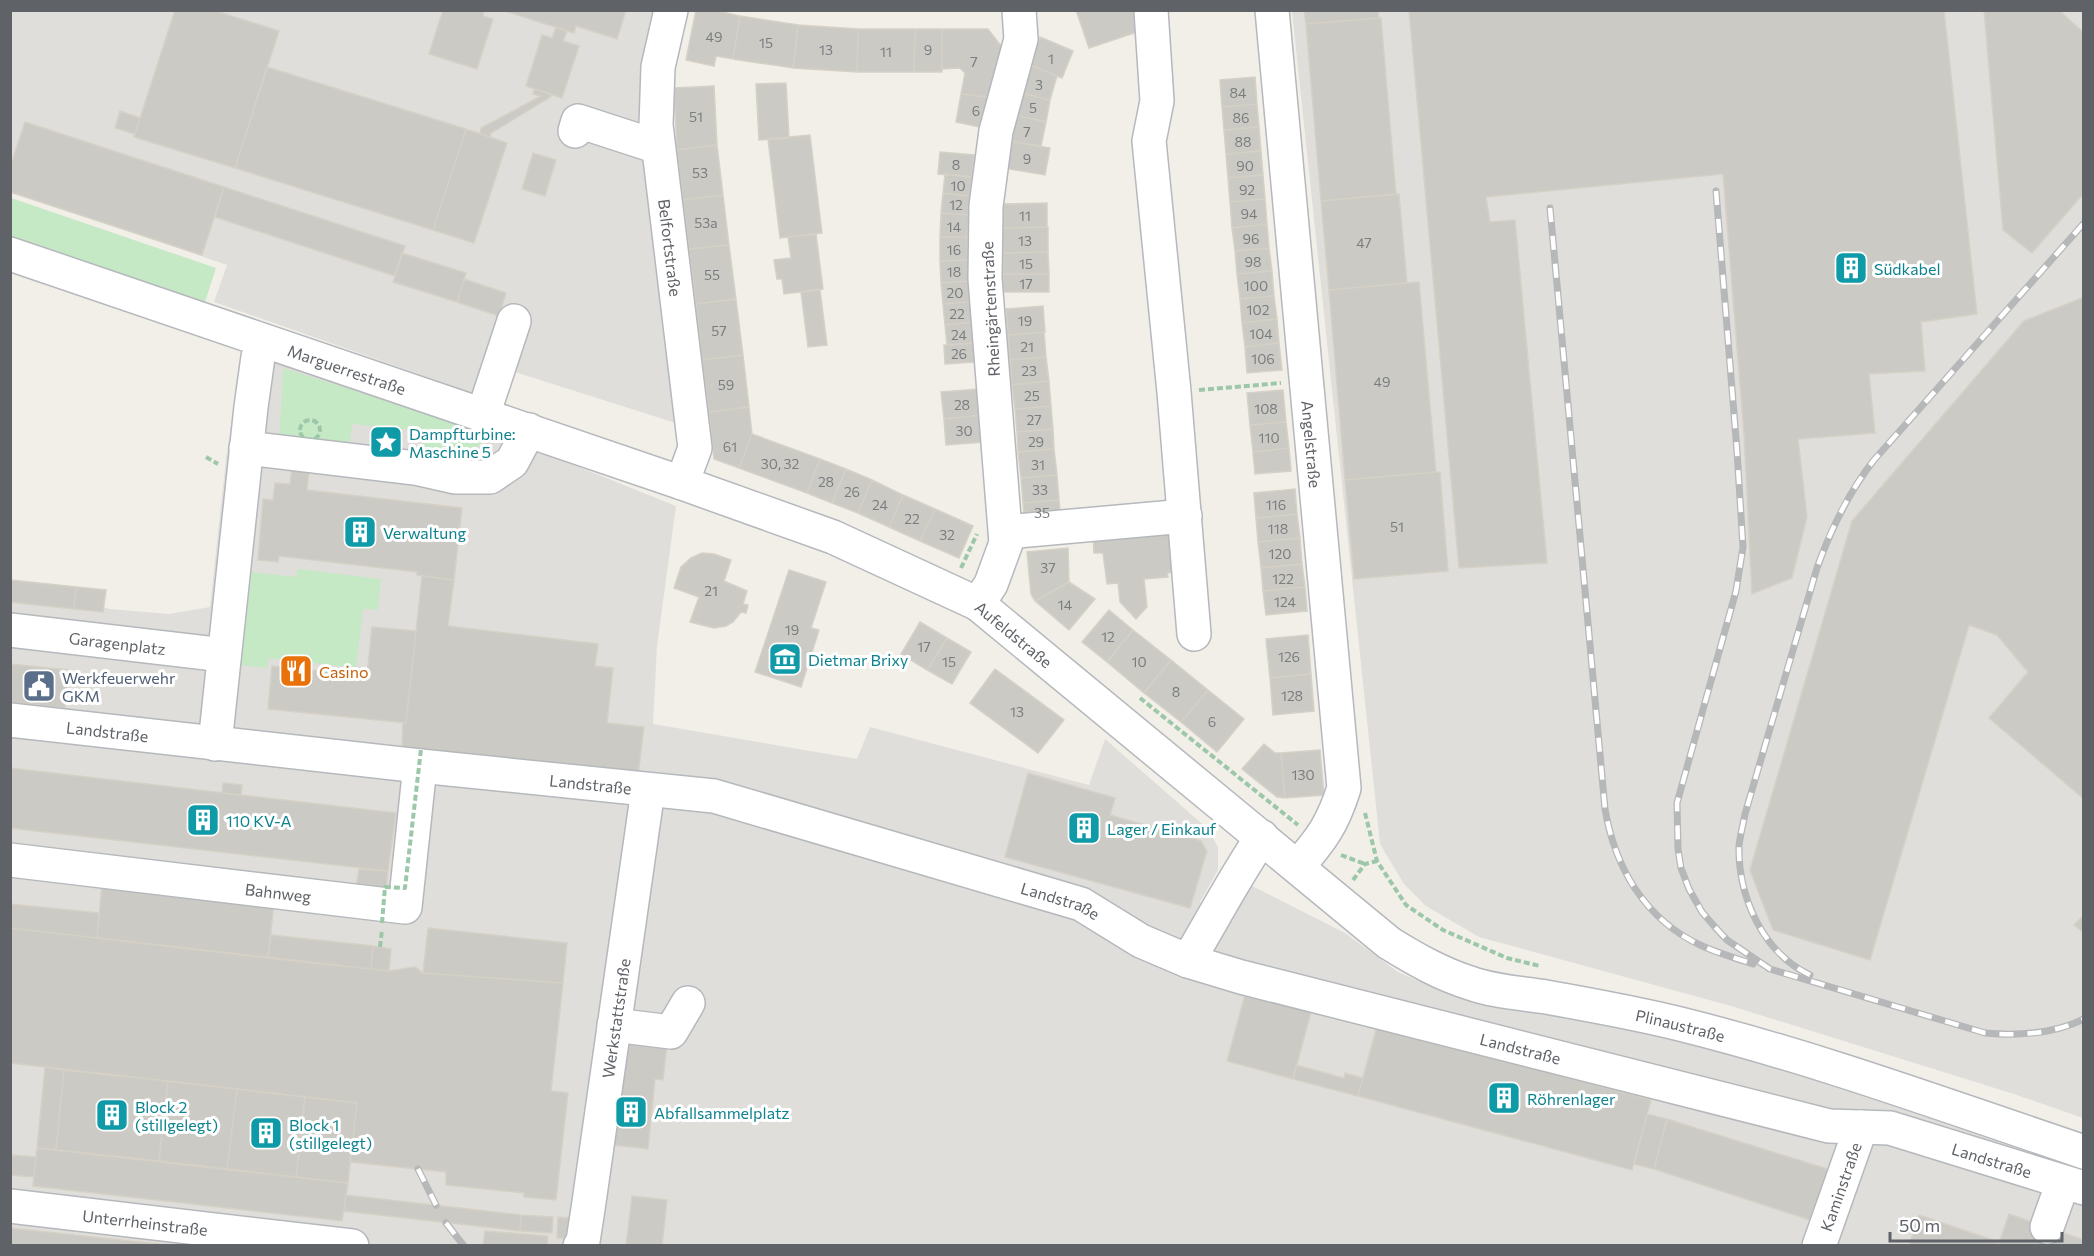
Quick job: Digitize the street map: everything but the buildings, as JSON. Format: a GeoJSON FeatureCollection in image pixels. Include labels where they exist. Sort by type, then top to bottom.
{"type":"FeatureCollection","features":[{"type":"Feature","properties":{"kind":"street","name":"Belfortstraße"},"geometry":{"type":"LineString","coordinates":[[671,10],[658,67],[656,125],[695,448],[682,483]]}},
{"type":"Feature","properties":{"kind":"street","name":"Rheingärtenstraße"},"geometry":{"type":"LineString","coordinates":[[978,604],[991,584],[1006,543],[985,279],[986,206],[996,131],[1021,39],[1019,10]]}},
{"type":"Feature","properties":{"kind":"street"},"geometry":{"type":"LineString","coordinates":[[1151,10],[1157,101],[1149,141],[1174,392],[1194,634]]}},
{"type":"Feature","properties":{"kind":"street","name":"Angelstraße"},"geometry":{"type":"LineString","coordinates":[[1272,10],[1344,788],[1335,815],[1319,843],[1298,866]]}},
{"type":"Feature","properties":{"kind":"street"},"geometry":{"type":"LineString","coordinates":[[575,131],[578,121],[658,147]]}},
{"type":"Feature","properties":{"kind":"street","name":"Marguerrestraße"},"geometry":{"type":"LineString","coordinates":[[10,254],[682,483]]}},
{"type":"Feature","properties":{"kind":"street"},"geometry":{"type":"LineString","coordinates":[[483,415],[514,321]]}},
{"type":"Feature","properties":{"kind":"street"},"geometry":{"type":"LineString","coordinates":[[215,744],[246,448],[258,357],[264,341]]}},
{"type":"Feature","properties":{"kind":"street"},"geometry":{"type":"LineString","coordinates":[[246,448],[415,468],[455,477],[490,477],[512,462],[529,430]]}},
{"type":"Feature","properties":{"kind":"street","name":"Aufeldstraße"},"geometry":{"type":"LineString","coordinates":[[682,483],[833,537],[978,604],[1298,866]]}},
{"type":"Feature","properties":{"kind":"street"},"geometry":{"type":"LineString","coordinates":[[1006,532],[1185,516]]}},
{"type":"Feature","properties":{"kind":"street","name":"Garagenplatz"},"geometry":{"type":"LineString","coordinates":[[10,630],[224,655]]}},
{"type":"Feature","properties":{"kind":"street","name":"Landstraße"},"geometry":{"type":"LineString","coordinates":[[10,720],[215,744],[420,758],[648,790],[714,796],[1081,904],[1141,941],[1188,961],[1241,978],[1829,1126],[1890,1128],[2073,1185]]}},
{"type":"Feature","properties":{"kind":"street","name":"Bahnweg"},"geometry":{"type":"LineString","coordinates":[[10,860],[405,907],[420,758]]}},
{"type":"Feature","properties":{"kind":"street","name":"Werkstattstraße"},"geometry":{"type":"LineString","coordinates":[[580,1245],[583,1241],[588,1209],[648,790]]}},
{"type":"Feature","properties":{"kind":"street"},"geometry":{"type":"LineString","coordinates":[[1188,961],[1216,915],[1238,872],[1263,837]]}},
{"type":"Feature","properties":{"kind":"street","name":"Plinaustraße"},"geometry":{"type":"LineString","coordinates":[[1298,866],[1389,943],[1450,976],[1502,991],[1621,1010],[1681,1024],[1897,1088],[2084,1152]]}},
{"type":"Feature","properties":{"kind":"street"},"geometry":{"type":"LineString","coordinates":[[614,1025],[671,1032],[688,1003]]}},
{"type":"Feature","properties":{"kind":"street"},"geometry":{"type":"LineString","coordinates":[[1824,1168],[1849,1126]]}},
{"type":"Feature","properties":{"kind":"street","name":"Kaminstraße"},"geometry":{"type":"LineString","coordinates":[[1820,1245],[1849,1126]]}},
{"type":"Feature","properties":{"kind":"street"},"geometry":{"type":"LineString","coordinates":[[2048,1227],[2073,1185]]}},
{"type":"Feature","properties":{"kind":"street","name":"Unterrheinstraße"},"geometry":{"type":"LineString","coordinates":[[10,1206],[352,1245]]}},
{"type":"Feature","properties":{"kind":"path"},"geometry":{"type":"LineString","coordinates":[[1174,392],[1306,381]]}},
{"type":"Feature","properties":{"kind":"path"},"geometry":{"type":"LineString","coordinates":[[380,947],[385,887],[405,888],[420,758]]}},
{"type":"Feature","properties":{"kind":"path"},"geometry":{"type":"LineString","coordinates":[[1344,788],[1360,795],[1377,861],[1365,864]]}},
{"type":"Feature","properties":{"kind":"shaded area"},"geometry":{"type":"Polygon","coordinates":[[[11,11],[660,11],[682,425],[515,372],[504,404],[214,302],[227,265],[11,191],[11,11]]]}},
{"type":"Feature","properties":{"kind":"shaded area"},"geometry":{"type":"Polygon","coordinates":[[[1292,11],[2083,11],[2083,1118],[2014,1094],[1731,1006],[1479,937],[1426,906],[1404,884],[1380,844],[1292,11]]]}},
{"type":"Feature","properties":{"kind":"shaded area"},"geometry":{"type":"Polygon","coordinates":[[[242,351],[539,451],[676,506],[657,646],[653,724],[857,759],[870,727],[1089,785],[1105,739],[1208,829],[1218,847],[1218,870],[1200,902],[1216,915],[1248,884],[1345,933],[1398,972],[1455,997],[1483,1005],[1608,1022],[1716,1047],[2084,1164],[2083,1246],[11,1246],[11,587],[110,609],[169,614],[210,607],[226,459],[242,351]]]}},
{"type":"Feature","properties":{"kind":"green space"},"geometry":{"type":"Polygon","coordinates":[[[11,198],[216,268],[205,302],[11,236],[11,198]]]}},
{"type":"Feature","properties":{"kind":"green space"},"geometry":{"type":"Polygon","coordinates":[[[283,368],[492,434],[468,453],[452,459],[433,461],[422,461],[422,431],[352,424],[349,452],[279,444],[283,368]]]}},
{"type":"Feature","properties":{"kind":"green space"},"geometry":{"type":"Polygon","coordinates":[[[298,569],[381,579],[378,610],[363,609],[356,668],[269,658],[267,668],[241,665],[252,572],[296,577],[298,569]]]}},
{"type":"Feature","properties":{"kind":"railway"},"geometry":{"type":"LineString","coordinates":[[1716,191],[1743,547],[1736,591],[1677,803],[1678,849],[1681,868],[1689,889],[1702,912],[1727,940],[1770,969],[1985,1033],[2035,1033],[2060,1028],[2084,1019]]}},
{"type":"Feature","properties":{"kind":"railway"},"geometry":{"type":"LineString","coordinates":[[1550,208],[1605,809],[1610,831],[1625,871],[1648,906],[1663,921],[1700,945],[1753,964]]}},
{"type":"Feature","properties":{"kind":"railway"},"geometry":{"type":"LineString","coordinates":[[1810,975],[1779,953],[1757,921],[1743,885],[1739,846],[1745,814],[1817,568],[1841,512],[1856,485],[1874,460],[2084,223]]}},
{"type":"Feature","properties":{"kind":"railway"},"geometry":{"type":"LineString","coordinates":[[418,1169],[436,1205]]}},
{"type":"Feature","properties":{"kind":"railway"},"geometry":{"type":"LineString","coordinates":[[446,1223],[464,1246]]}},
{"type":"Feature","properties":{"kind":"place","name":"Südkabel"},"geometry":{"type":"Point","coordinates":[1851,268]}},
{"type":"Feature","properties":{"kind":"place","name":"Dampfturbine: Maschine 5"},"geometry":{"type":"Point","coordinates":[386,442]}},
{"type":"Feature","properties":{"kind":"place","name":"Verwaltung"},"geometry":{"type":"Point","coordinates":[360,532]}},
{"type":"Feature","properties":{"kind":"place","name":"Dietmar Brixy"},"geometry":{"type":"Point","coordinates":[785,659]}},
{"type":"Feature","properties":{"kind":"place","name":"Casino"},"geometry":{"type":"Point","coordinates":[296,671]}},
{"type":"Feature","properties":{"kind":"place","name":"Werkfeuerwehr GKM"},"geometry":{"type":"Point","coordinates":[39,686]}},
{"type":"Feature","properties":{"kind":"place","name":"110 KV-A"},"geometry":{"type":"Point","coordinates":[203,820]}},
{"type":"Feature","properties":{"kind":"place","name":"Lager / Einkauf"},"geometry":{"type":"Point","coordinates":[1084,828]}},
{"type":"Feature","properties":{"kind":"place","name":"Röhrenlager"},"geometry":{"type":"Point","coordinates":[1504,1098]}},
{"type":"Feature","properties":{"kind":"place","name":"Abfallsammelplatz"},"geometry":{"type":"Point","coordinates":[631,1112]}},
{"type":"Feature","properties":{"kind":"place","name":"Block 2 (stillgelegt)"},"geometry":{"type":"Point","coordinates":[112,1115]}},
{"type":"Feature","properties":{"kind":"place","name":"Block 1 (stillgelegt)"},"geometry":{"type":"Point","coordinates":[266,1133]}}]}
